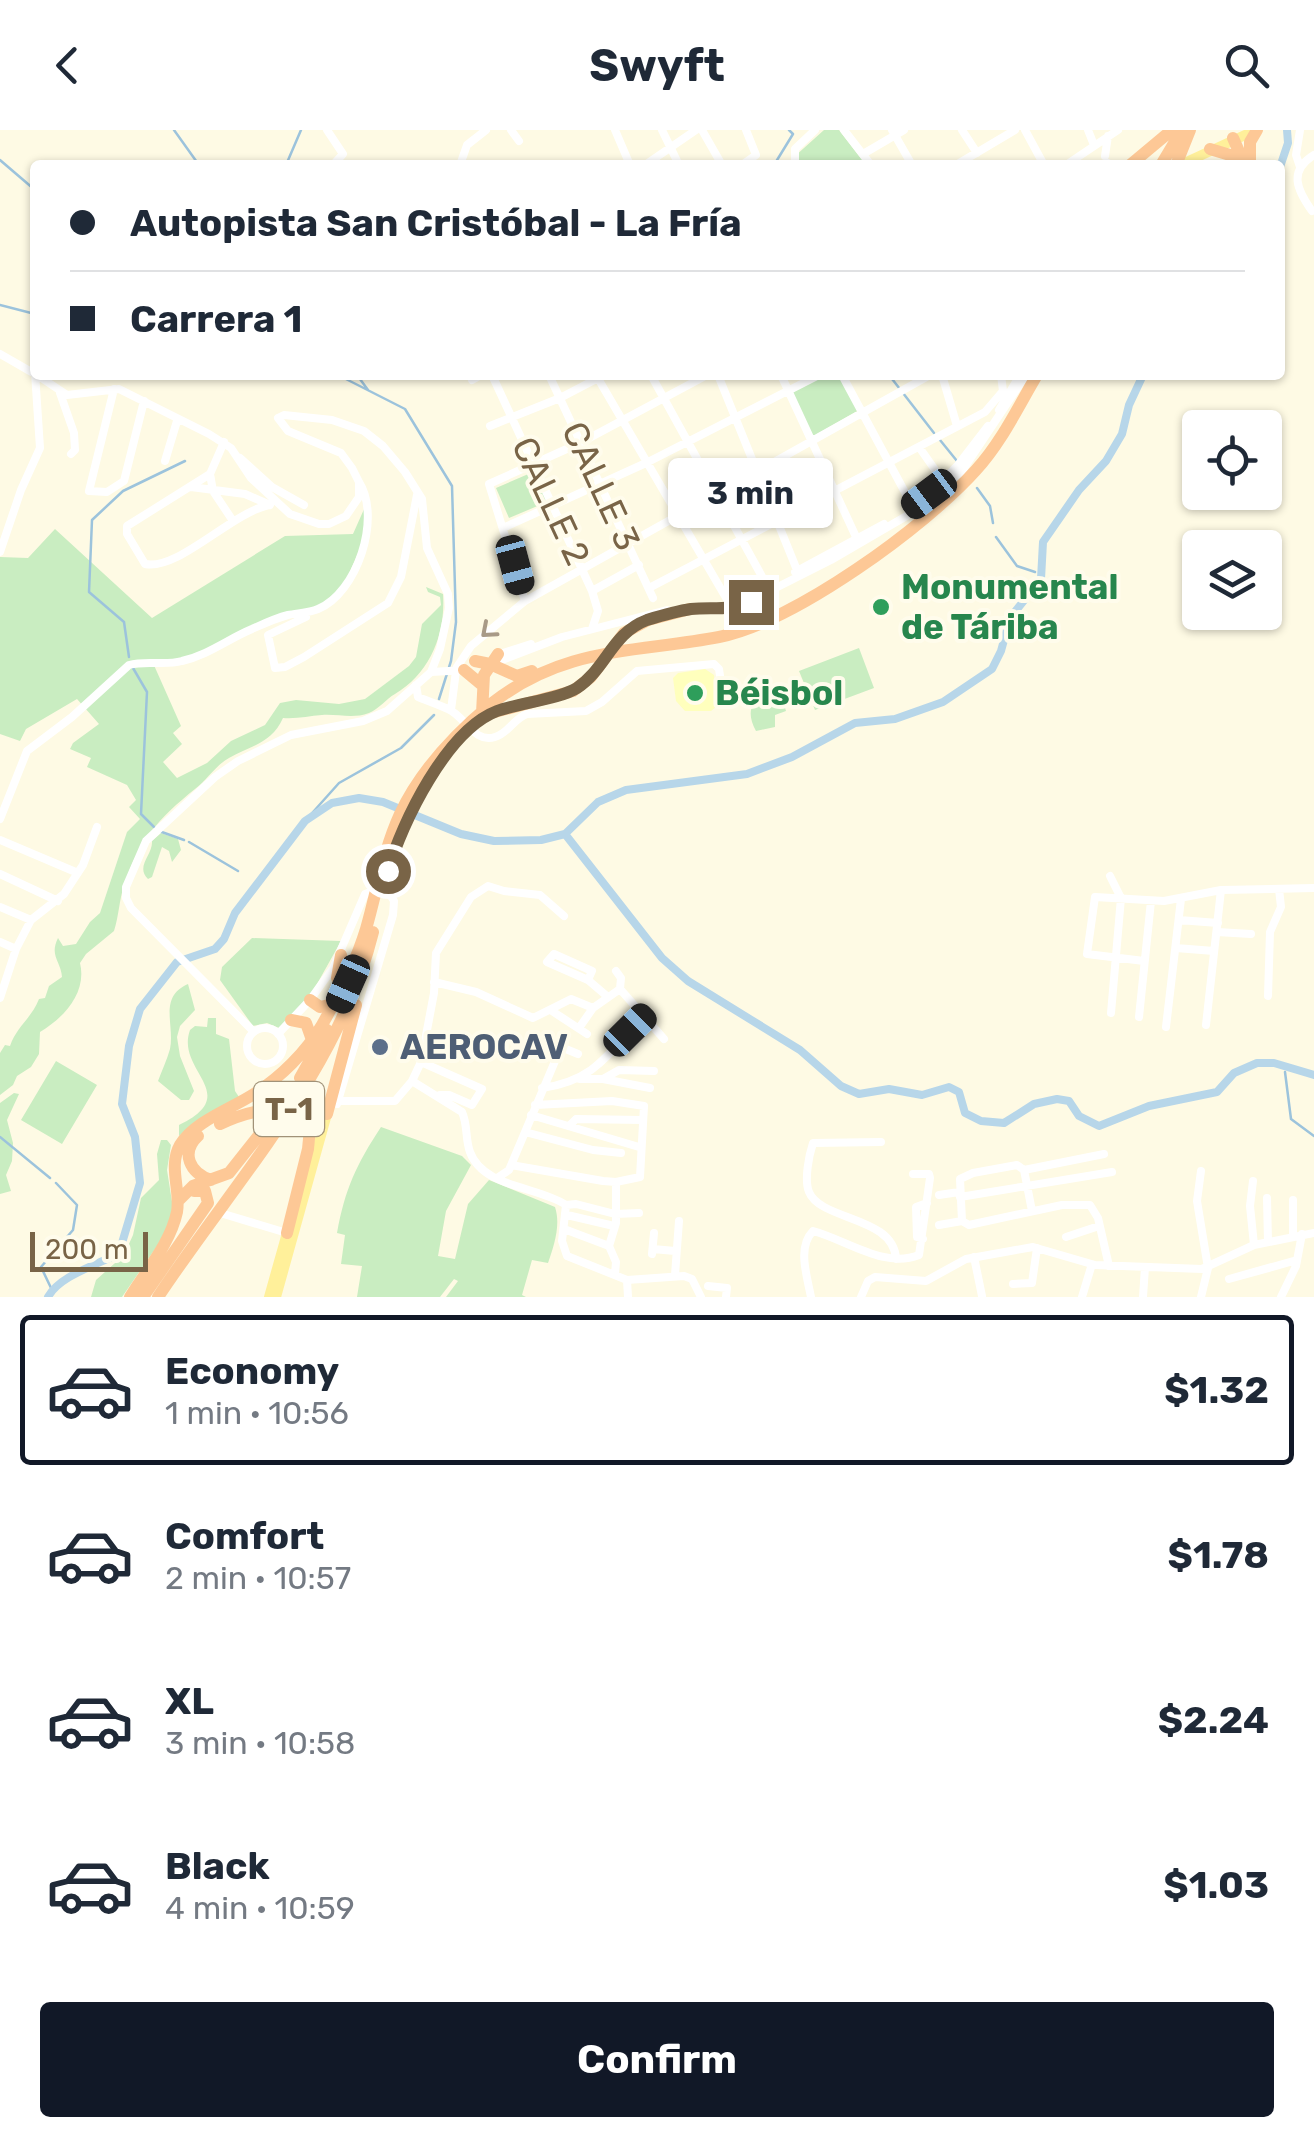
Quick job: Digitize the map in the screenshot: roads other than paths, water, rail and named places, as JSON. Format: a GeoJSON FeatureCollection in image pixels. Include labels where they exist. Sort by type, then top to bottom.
{"type":"FeatureCollection","features":[{"type":"Feature","properties":{"kind":"highway"},"geometry":{"type":"LineString","coordinates":[[1246,160],[1256,130]]}},
{"type":"Feature","properties":{"kind":"highway"},"geometry":{"type":"LineString","coordinates":[[1229,135],[1230,154],[1239,160]]}},
{"type":"Feature","properties":{"kind":"highway"},"geometry":{"type":"LineString","coordinates":[[1229,135],[1243,160]]}},
{"type":"Feature","properties":{"kind":"highway"},"geometry":{"type":"LineString","coordinates":[[1173,160],[1181,136]]}},
{"type":"Feature","properties":{"kind":"highway"},"geometry":{"type":"LineString","coordinates":[[1139,160],[1181,136]]}},
{"type":"Feature","properties":{"kind":"highway","name":"T-1"},"geometry":{"type":"LineString","coordinates":[[130,1297],[170,1237],[179,1200],[175,1160],[188,1136],[257,1093],[312,1040],[355,962],[416,799],[481,717],[524,683],[586,657],[740,632],[786,612],[912,528],[978,468],[1034,380]]}},
{"type":"Feature","properties":{"kind":"highway","name":"T-1"},"geometry":{"type":"LineString","coordinates":[[481,717],[524,689],[570,668],[604,658],[743,638],[803,612],[908,542],[956,502],[998,452],[1042,380]]}},
{"type":"Feature","properties":{"kind":"highway"},"geometry":{"type":"LineString","coordinates":[[500,662],[482,684],[481,717],[573,691],[635,625],[690,609]]}},
{"type":"Feature","properties":{"kind":"highway"},"geometry":{"type":"LineString","coordinates":[[455,669],[500,662],[517,676],[595,650],[636,647]]}},
{"type":"Feature","properties":{"kind":"highway"},"geometry":{"type":"LineString","coordinates":[[455,669],[482,684]]}},
{"type":"Feature","properties":{"kind":"highway","name":"T-1"},"geometry":{"type":"LineString","coordinates":[[158,1297],[324,1057],[358,982],[377,901]]}},
{"type":"Feature","properties":{"kind":"highway"},"geometry":{"type":"LineString","coordinates":[[310,1000],[316,1006],[330,1008],[341,955]]}},
{"type":"Feature","properties":{"kind":"highway"},"geometry":{"type":"LineString","coordinates":[[179,1200],[229,1173],[297,1083],[325,1035],[355,962]]}},
{"type":"Feature","properties":{"kind":"highway"},"geometry":{"type":"LineString","coordinates":[[327,1114],[337,1096],[358,982]]}},
{"type":"Feature","properties":{"kind":"highway"},"geometry":{"type":"LineString","coordinates":[[292,1020],[306,1023],[312,1040]]}},
{"type":"Feature","properties":{"kind":"highway"},"geometry":{"type":"LineString","coordinates":[[143,1297],[208,1203],[208,1194],[189,1163],[192,1142],[238,1115],[270,1108],[302,1108],[312,1125],[286,1233]]}},
{"type":"Feature","properties":{"kind":"highway"},"geometry":{"type":"LineString","coordinates":[[170,1237],[191,1194],[202,1185]]}},
{"type":"Feature","properties":{"kind":"main road"},"geometry":{"type":"LineString","coordinates":[[1181,160],[1229,135],[1256,130]]}},
{"type":"Feature","properties":{"kind":"main road"},"geometry":{"type":"LineString","coordinates":[[276,1297],[327,1114]]}},
{"type":"Feature","properties":{"kind":"main road"},"geometry":{"type":"LineString","coordinates":[[268,1297],[286,1233]]}},
{"type":"Feature","properties":{"kind":"street"},"geometry":{"type":"LineString","coordinates":[[327,130],[342,154],[338,160]]}},
{"type":"Feature","properties":{"kind":"street"},"geometry":{"type":"LineString","coordinates":[[462,160],[466,145],[486,130]]}},
{"type":"Feature","properties":{"kind":"street"},"geometry":{"type":"LineString","coordinates":[[511,130],[519,141]]}},
{"type":"Feature","properties":{"kind":"street"},"geometry":{"type":"LineString","coordinates":[[615,130],[628,160]]}},
{"type":"Feature","properties":{"kind":"street"},"geometry":{"type":"LineString","coordinates":[[623,150],[624,130]]}},
{"type":"Feature","properties":{"kind":"street"},"geometry":{"type":"LineString","coordinates":[[662,130],[676,160]]}},
{"type":"Feature","properties":{"kind":"street"},"geometry":{"type":"LineString","coordinates":[[652,160],[699,130],[719,160]]}},
{"type":"Feature","properties":{"kind":"street"},"geometry":{"type":"LineString","coordinates":[[746,130],[756,155],[749,160]]}},
{"type":"Feature","properties":{"kind":"street"},"geometry":{"type":"LineString","coordinates":[[794,160],[795,149],[815,130]]}},
{"type":"Feature","properties":{"kind":"street"},"geometry":{"type":"LineString","coordinates":[[844,130],[867,160]]}},
{"type":"Feature","properties":{"kind":"street"},"geometry":{"type":"LineString","coordinates":[[862,154],[893,132],[904,130]]}},
{"type":"Feature","properties":{"kind":"street"},"geometry":{"type":"LineString","coordinates":[[962,130],[974,158],[1015,130]]}},
{"type":"Feature","properties":{"kind":"street"},"geometry":{"type":"LineString","coordinates":[[1025,130],[1041,160]]}},
{"type":"Feature","properties":{"kind":"street"},"geometry":{"type":"LineString","coordinates":[[1088,130],[1094,145]]}},
{"type":"Feature","properties":{"kind":"street"},"geometry":{"type":"LineString","coordinates":[[1300,130],[1297,188],[1312,212]]}},
{"type":"Feature","properties":{"kind":"street"},"geometry":{"type":"LineString","coordinates":[[893,132],[909,160]]}},
{"type":"Feature","properties":{"kind":"street"},"geometry":{"type":"LineString","coordinates":[[1073,160],[1116,132]]}},
{"type":"Feature","properties":{"kind":"street"},"geometry":{"type":"LineString","coordinates":[[1109,160],[1116,132]]}},
{"type":"Feature","properties":{"kind":"street"},"geometry":{"type":"LineString","coordinates":[[1083,153],[1102,160]]}},
{"type":"Feature","properties":{"kind":"street"},"geometry":{"type":"LineString","coordinates":[[1300,167],[1314,155]]}},
{"type":"Feature","properties":{"kind":"street"},"geometry":{"type":"LineString","coordinates":[[0,354],[30,371]]}},
{"type":"Feature","properties":{"kind":"street"},"geometry":{"type":"LineString","coordinates":[[0,552],[40,448],[35,380]]}},
{"type":"Feature","properties":{"kind":"street"},"geometry":{"type":"LineString","coordinates":[[43,380],[60,392],[75,396],[114,388],[224,442],[274,506]]}},
{"type":"Feature","properties":{"kind":"street","name":"CALLE 2"},"geometry":{"type":"LineString","coordinates":[[494,380],[592,591],[598,612],[592,629]]}},
{"type":"Feature","properties":{"kind":"street","name":"CALLE 3"},"geometry":{"type":"LineString","coordinates":[[552,380],[653,598]]}},
{"type":"Feature","properties":{"kind":"street"},"geometry":{"type":"LineString","coordinates":[[490,426],[560,398],[593,380]]}},
{"type":"Feature","properties":{"kind":"street"},"geometry":{"type":"LineString","coordinates":[[602,380],[646,464],[732,608]]}},
{"type":"Feature","properties":{"kind":"street"},"geometry":{"type":"LineString","coordinates":[[655,380],[769,589]]}},
{"type":"Feature","properties":{"kind":"street"},"geometry":{"type":"LineString","coordinates":[[525,601],[489,484],[580,443],[698,380]]}},
{"type":"Feature","properties":{"kind":"street"},"geometry":{"type":"LineString","coordinates":[[720,380],[798,573]]}},
{"type":"Feature","properties":{"kind":"street"},"geometry":{"type":"LineString","coordinates":[[784,380],[858,541]]}},
{"type":"Feature","properties":{"kind":"street"},"geometry":{"type":"LineString","coordinates":[[503,528],[646,464],[808,380]]}},
{"type":"Feature","properties":{"kind":"street"},"geometry":{"type":"LineString","coordinates":[[845,380],[914,509]]}},
{"type":"Feature","properties":{"kind":"street"},"geometry":{"type":"LineString","coordinates":[[452,710],[455,669],[471,646],[525,601],[921,380]]}},
{"type":"Feature","properties":{"kind":"street"},"geometry":{"type":"LineString","coordinates":[[943,380],[957,426]]}},
{"type":"Feature","properties":{"kind":"street"},"geometry":{"type":"LineString","coordinates":[[649,588],[992,406],[1003,391],[1002,380]]}},
{"type":"Feature","properties":{"kind":"street"},"geometry":{"type":"LineString","coordinates":[[500,662],[550,641],[654,611],[732,608],[858,541],[914,509],[944,482],[1020,380]]}},
{"type":"Feature","properties":{"kind":"street"},"geometry":{"type":"LineString","coordinates":[[114,388],[89,491],[106,492],[124,481],[144,401]]}},
{"type":"Feature","properties":{"kind":"street"},"geometry":{"type":"LineString","coordinates":[[60,392],[75,437],[71,454]]}},
{"type":"Feature","properties":{"kind":"street"},"geometry":{"type":"LineString","coordinates":[[0,818],[27,751],[129,665],[191,658],[252,628],[282,616],[318,609],[332,600],[349,580],[367,536],[368,500],[341,454],[288,431],[278,418],[332,420],[364,431],[393,456],[424,508],[431,560],[449,600],[444,634],[432,670],[377,716],[291,735],[215,777],[146,841],[126,887],[127,904],[133,911],[254,1032]]}},
{"type":"Feature","properties":{"kind":"street"},"geometry":{"type":"LineString","coordinates":[[165,461],[177,420]]}},
{"type":"Feature","properties":{"kind":"street"},"geometry":{"type":"LineString","coordinates":[[224,442],[210,474],[213,490],[233,521]]}},
{"type":"Feature","properties":{"kind":"street"},"geometry":{"type":"LineString","coordinates":[[919,446],[944,482]]}},
{"type":"Feature","properties":{"kind":"street"},"geometry":{"type":"LineString","coordinates":[[236,456],[272,488],[304,505]]}},
{"type":"Feature","properties":{"kind":"street"},"geometry":{"type":"LineString","coordinates":[[210,474],[127,526],[126,534],[147,565],[168,562],[253,508],[274,506]]}},
{"type":"Feature","properties":{"kind":"street"},"geometry":{"type":"LineString","coordinates":[[189,487],[245,494],[306,521],[329,524],[350,512],[359,497],[360,482]]}},
{"type":"Feature","properties":{"kind":"street"},"geometry":{"type":"LineString","coordinates":[[306,617],[268,635],[276,668],[286,667],[388,604],[401,577],[418,495]]}},
{"type":"Feature","properties":{"kind":"street"},"geometry":{"type":"LineString","coordinates":[[592,591],[639,565]]}},
{"type":"Feature","properties":{"kind":"street"},"geometry":{"type":"LineString","coordinates":[[416,685],[418,697],[452,710],[486,739],[527,714],[569,714],[595,707],[637,671],[702,664],[718,667],[722,696]]}},
{"type":"Feature","properties":{"kind":"street"},"geometry":{"type":"LineString","coordinates":[[432,670],[455,669]]}},
{"type":"Feature","properties":{"kind":"street"},"geometry":{"type":"LineString","coordinates":[[0,998],[4,977],[32,920],[58,901],[78,873],[97,827]]}},
{"type":"Feature","properties":{"kind":"street"},"geometry":{"type":"LineString","coordinates":[[0,840],[78,873]]}},
{"type":"Feature","properties":{"kind":"street"},"geometry":{"type":"LineString","coordinates":[[0,874],[58,901]]}},
{"type":"Feature","properties":{"kind":"street"},"geometry":{"type":"LineString","coordinates":[[1110,876],[1121,898],[1111,1013]]}},
{"type":"Feature","properties":{"kind":"street"},"geometry":{"type":"LineString","coordinates":[[278,1034],[310,1000],[341,955],[365,894],[376,890],[389,893],[395,906],[371,999],[337,1096],[390,1102],[398,1099],[422,1062],[436,954],[468,902],[480,889],[495,886],[504,891],[540,895],[564,916]]}},
{"type":"Feature","properties":{"kind":"street"},"geometry":{"type":"LineString","coordinates":[[1144,960],[1086,954],[1094,900],[1099,895],[1151,901],[1221,890],[1314,888]]}},
{"type":"Feature","properties":{"kind":"street"},"geometry":{"type":"LineString","coordinates":[[1268,996],[1270,932],[1281,907],[1279,889]]}},
{"type":"Feature","properties":{"kind":"street"},"geometry":{"type":"LineString","coordinates":[[1206,1025],[1221,890]]}},
{"type":"Feature","properties":{"kind":"street"},"geometry":{"type":"LineString","coordinates":[[1166,1027],[1180,899]]}},
{"type":"Feature","properties":{"kind":"street"},"geometry":{"type":"LineString","coordinates":[[1138,1016],[1151,901]]}},
{"type":"Feature","properties":{"kind":"street"},"geometry":{"type":"LineString","coordinates":[[0,908],[32,920]]}},
{"type":"Feature","properties":{"kind":"street"},"geometry":{"type":"LineString","coordinates":[[1178,920],[1251,934]]}},
{"type":"Feature","properties":{"kind":"street"},"geometry":{"type":"LineString","coordinates":[[0,942],[16,949]]}},
{"type":"Feature","properties":{"kind":"street"},"geometry":{"type":"LineString","coordinates":[[1176,948],[1214,951]]}},
{"type":"Feature","properties":{"kind":"street"},"geometry":{"type":"LineString","coordinates":[[588,980],[592,971],[554,954],[547,962],[588,980],[608,997]]}},
{"type":"Feature","properties":{"kind":"street"},"geometry":{"type":"LineString","coordinates":[[616,971],[620,989],[646,1014],[664,1039]]}},
{"type":"Feature","properties":{"kind":"street"},"geometry":{"type":"LineString","coordinates":[[434,982],[476,992],[533,1018],[571,999],[593,1008]]}},
{"type":"Feature","properties":{"kind":"street"},"geometry":{"type":"LineString","coordinates":[[552,1010],[583,1031],[593,1008],[620,989]]}},
{"type":"Feature","properties":{"kind":"street"},"geometry":{"type":"LineString","coordinates":[[542,1088],[576,1079],[601,1066],[617,1042],[646,1014]]}},
{"type":"Feature","properties":{"kind":"street"},"geometry":{"type":"LineString","coordinates":[[265,1028],[278,1034],[283,1044],[274,1062],[255,1061],[248,1052],[248,1041],[254,1032],[265,1028]]}},
{"type":"Feature","properties":{"kind":"street"},"geometry":{"type":"LineString","coordinates":[[497,1178],[511,1165],[561,1047],[578,1054]]}},
{"type":"Feature","properties":{"kind":"street"},"geometry":{"type":"LineString","coordinates":[[422,1062],[482,1089],[472,1105],[449,1094],[439,1096]]}},
{"type":"Feature","properties":{"kind":"street"},"geometry":{"type":"LineString","coordinates":[[603,1079],[619,1070],[654,1072]]}},
{"type":"Feature","properties":{"kind":"street"},"geometry":{"type":"LineString","coordinates":[[576,1079],[603,1079],[650,1088]]}},
{"type":"Feature","properties":{"kind":"street"},"geometry":{"type":"LineString","coordinates":[[412,1082],[462,1112],[474,1159],[485,1172],[555,1197],[567,1210],[614,1226]]}},
{"type":"Feature","properties":{"kind":"street"},"geometry":{"type":"LineString","coordinates":[[511,1165],[616,1182],[640,1176],[644,1106],[600,1101],[535,1105]]}},
{"type":"Feature","properties":{"kind":"street"},"geometry":{"type":"LineString","coordinates":[[531,1115],[640,1148]]}},
{"type":"Feature","properties":{"kind":"street"},"geometry":{"type":"LineString","coordinates":[[570,1126],[576,1119],[643,1120]]}},
{"type":"Feature","properties":{"kind":"street"},"geometry":{"type":"LineString","coordinates":[[524,1132],[620,1153]]}},
{"type":"Feature","properties":{"kind":"street"},"geometry":{"type":"LineString","coordinates":[[880,1142],[813,1144],[808,1184],[817,1202],[868,1225],[884,1237],[896,1259]]}},
{"type":"Feature","properties":{"kind":"street"},"geometry":{"type":"LineString","coordinates":[[1024,1170],[1104,1154]]}},
{"type":"Feature","properties":{"kind":"street"},"geometry":{"type":"LineString","coordinates":[[962,1221],[960,1179],[973,1172],[1018,1165],[1024,1170],[1032,1211]]}},
{"type":"Feature","properties":{"kind":"street"},"geometry":{"type":"LineString","coordinates":[[1201,1171],[1197,1201],[1208,1268],[1201,1297]]}},
{"type":"Feature","properties":{"kind":"street"},"geometry":{"type":"LineString","coordinates":[[939,1195],[1028,1188],[1112,1172]]}},
{"type":"Feature","properties":{"kind":"street"},"geometry":{"type":"LineString","coordinates":[[810,1297],[804,1254],[807,1238],[814,1231],[896,1259],[919,1255],[929,1174],[913,1174]]}},
{"type":"Feature","properties":{"kind":"street"},"geometry":{"type":"LineString","coordinates":[[1253,1181],[1250,1206],[1254,1245]]}},
{"type":"Feature","properties":{"kind":"street"},"geometry":{"type":"LineString","coordinates":[[615,1274],[616,1262],[609,1246],[616,1214],[616,1182]]}},
{"type":"Feature","properties":{"kind":"street"},"geometry":{"type":"LineString","coordinates":[[1266,1198],[1268,1242]]}},
{"type":"Feature","properties":{"kind":"street"},"geometry":{"type":"LineString","coordinates":[[1269,1297],[1282,1295],[1297,1260],[1293,1200]]}},
{"type":"Feature","properties":{"kind":"street"},"geometry":{"type":"LineString","coordinates":[[639,1213],[616,1214],[576,1204],[567,1210],[564,1253],[627,1280],[675,1275],[692,1279],[701,1297]]}},
{"type":"Feature","properties":{"kind":"street"},"geometry":{"type":"LineString","coordinates":[[939,1225],[962,1221],[969,1225],[1083,1204],[1094,1211],[1108,1266]]}},
{"type":"Feature","properties":{"kind":"street"},"geometry":{"type":"LineString","coordinates":[[216,1212],[286,1233]]}},
{"type":"Feature","properties":{"kind":"street"},"geometry":{"type":"LineString","coordinates":[[675,1275],[680,1220]]}},
{"type":"Feature","properties":{"kind":"street"},"geometry":{"type":"LineString","coordinates":[[1066,1237],[1100,1226]]}},
{"type":"Feature","properties":{"kind":"street"},"geometry":{"type":"LineString","coordinates":[[564,1229],[609,1246]]}},
{"type":"Feature","properties":{"kind":"street"},"geometry":{"type":"LineString","coordinates":[[654,1233],[653,1252],[675,1251]]}},
{"type":"Feature","properties":{"kind":"street"},"geometry":{"type":"LineString","coordinates":[[860,1297],[868,1281],[875,1277],[926,1281],[974,1257],[1038,1248],[1108,1266],[1208,1268],[1254,1245],[1314,1233]]}},
{"type":"Feature","properties":{"kind":"street"},"geometry":{"type":"LineString","coordinates":[[1014,1284],[1032,1283],[1038,1248]]}},
{"type":"Feature","properties":{"kind":"street"},"geometry":{"type":"LineString","coordinates":[[974,1257],[982,1296]]}},
{"type":"Feature","properties":{"kind":"street"},"geometry":{"type":"LineString","coordinates":[[1229,1279],[1297,1260]]}},
{"type":"Feature","properties":{"kind":"street"},"geometry":{"type":"LineString","coordinates":[[1082,1297],[1092,1264]]}},
{"type":"Feature","properties":{"kind":"street"},"geometry":{"type":"LineString","coordinates":[[1143,1297],[1145,1267]]}},
{"type":"Feature","properties":{"kind":"street"},"geometry":{"type":"LineString","coordinates":[[627,1280],[628,1297]]}},
{"type":"Feature","properties":{"kind":"street"},"geometry":{"type":"LineString","coordinates":[[708,1286],[727,1288],[726,1297]]}},
{"type":"Feature","properties":{"kind":"waterway"},"geometry":{"type":"LineString","coordinates":[[174,130],[195,160]]}},
{"type":"Feature","properties":{"kind":"waterway"},"geometry":{"type":"LineString","coordinates":[[288,160],[301,130]]}},
{"type":"Feature","properties":{"kind":"waterway"},"geometry":{"type":"LineString","coordinates":[[777,160],[793,134],[789,130]]}},
{"type":"Feature","properties":{"kind":"waterway"},"geometry":{"type":"LineString","coordinates":[[1282,160],[1287,130]]}},
{"type":"Feature","properties":{"kind":"waterway"},"geometry":{"type":"LineString","coordinates":[[0,160],[30,186]]}},
{"type":"Feature","properties":{"kind":"waterway"},"geometry":{"type":"LineString","coordinates":[[0,305],[30,313]]}},
{"type":"Feature","properties":{"kind":"waterway"},"geometry":{"type":"LineString","coordinates":[[348,380],[405,409],[452,486],[456,622],[451,661],[439,699]]}},
{"type":"Feature","properties":{"kind":"waterway"},"geometry":{"type":"LineString","coordinates":[[361,380],[368,390]]}},
{"type":"Feature","properties":{"kind":"waterway"},"geometry":{"type":"LineString","coordinates":[[893,380],[934,433]]}},
{"type":"Feature","properties":{"kind":"waterway"},"geometry":{"type":"LineString","coordinates":[[48,1297],[70,1277],[119,1253],[140,1183],[135,1137],[122,1104],[129,1046],[140,1009],[177,962],[215,949],[224,939],[235,913],[305,821],[332,803],[359,798],[383,802],[461,834],[494,841],[541,840],[565,834],[598,802],[626,790],[747,774],[792,757],[855,723],[895,719],[943,702],[992,669],[1010,618],[1041,579],[1043,542],[1079,490],[1106,461],[1122,434],[1141,380]]}},
{"type":"Feature","properties":{"kind":"waterway"},"geometry":{"type":"LineString","coordinates":[[940,440],[957,461]]}},
{"type":"Feature","properties":{"kind":"waterway"},"geometry":{"type":"LineString","coordinates":[[129,657],[124,622],[89,592],[92,520],[123,491],[185,461]]}},
{"type":"Feature","properties":{"kind":"waterway"},"geometry":{"type":"LineString","coordinates":[[977,488],[990,506],[993,523]]}},
{"type":"Feature","properties":{"kind":"waterway"},"geometry":{"type":"LineString","coordinates":[[996,537],[1017,566],[1035,572]]}},
{"type":"Feature","properties":{"kind":"waterway"},"geometry":{"type":"LineString","coordinates":[[133,668],[147,692],[141,814],[154,827]]}},
{"type":"Feature","properties":{"kind":"waterway"},"geometry":{"type":"LineString","coordinates":[[305,821],[339,783],[401,748],[434,715]]}},
{"type":"Feature","properties":{"kind":"waterway"},"geometry":{"type":"LineString","coordinates":[[159,831],[184,840]]}},
{"type":"Feature","properties":{"kind":"waterway"},"geometry":{"type":"LineString","coordinates":[[565,834],[662,958],[688,981],[800,1050],[841,1086],[859,1094],[889,1089],[922,1095],[949,1087],[959,1092],[965,1113],[981,1121],[1004,1123],[1034,1104],[1057,1099],[1069,1101],[1079,1116],[1099,1126],[1149,1106],[1217,1092],[1234,1073],[1257,1063],[1274,1063],[1314,1075]]}},
{"type":"Feature","properties":{"kind":"waterway"},"geometry":{"type":"LineString","coordinates":[[189,842],[238,871]]}},
{"type":"Feature","properties":{"kind":"waterway"},"geometry":{"type":"LineString","coordinates":[[1285,1072],[1291,1119],[1314,1136]]}},
{"type":"Feature","properties":{"kind":"waterway"},"geometry":{"type":"LineString","coordinates":[[0,1137],[50,1178]]}},
{"type":"Feature","properties":{"kind":"waterway"},"geometry":{"type":"LineString","coordinates":[[52,1290],[41,1267],[73,1230],[77,1205],[56,1183]]}},
{"type":"Feature","properties":{"kind":"place","name":"Monumental de Táriba"},"geometry":{"type":"Point","coordinates":[881,607]}},
{"type":"Feature","properties":{"kind":"place","name":"Béisbol"},"geometry":{"type":"Point","coordinates":[695,693]}},
{"type":"Feature","properties":{"kind":"place","name":"AEROCAV"},"geometry":{"type":"Point","coordinates":[380,1047]}}]}
